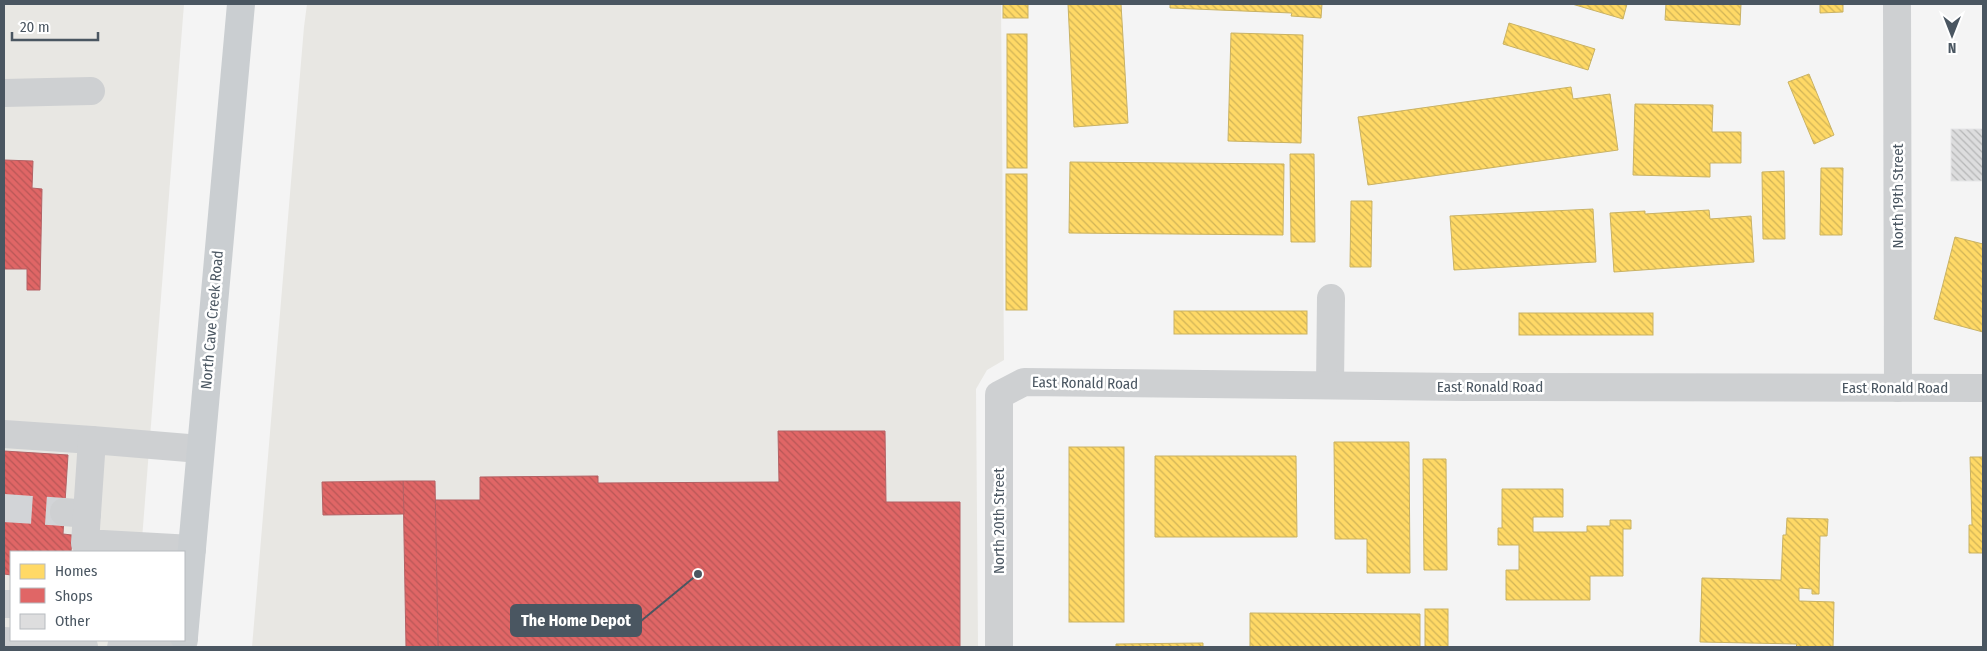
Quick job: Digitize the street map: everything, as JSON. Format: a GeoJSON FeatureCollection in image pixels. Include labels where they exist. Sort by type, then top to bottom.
{"type":"FeatureCollection","features":[{"type":"Feature","properties":{"kind":"main road","name":"North Cave Creek Road"},"geometry":{"type":"LineString","coordinates":[[185,619],[200,449],[206,412],[210,340],[241,4]]}},
{"type":"Feature","properties":{"kind":"street","name":"North 19th Street"},"geometry":{"type":"LineString","coordinates":[[1897,4],[1898,388]]}},
{"type":"Feature","properties":{"kind":"street"},"geometry":{"type":"LineString","coordinates":[[4,93],[91,90]]}},
{"type":"Feature","properties":{"kind":"street"},"geometry":{"type":"LineString","coordinates":[[1330,385],[1331,298]]}},
{"type":"Feature","properties":{"kind":"street","name":"East Ronald Road"},"geometry":{"type":"LineString","coordinates":[[999,394],[1024,382],[1983,388]]}},
{"type":"Feature","properties":{"kind":"street","name":"North 20th Street"},"geometry":{"type":"LineString","coordinates":[[999,394],[999,647]]}},
{"type":"Feature","properties":{"kind":"street"},"geometry":{"type":"LineString","coordinates":[[4,434],[200,449]]}},
{"type":"Feature","properties":{"kind":"street"},"geometry":{"type":"LineString","coordinates":[[92,440],[76,513],[84,548],[192,549]]}},
{"type":"Feature","properties":{"kind":"street"},"geometry":{"type":"LineString","coordinates":[[4,641],[84,647]]}},
{"type":"Feature","properties":{"kind":"street"},"geometry":{"type":"LineString","coordinates":[[121,647],[168,641]]}},
{"type":"Feature","properties":{"kind":"shaded area"},"geometry":{"type":"Polygon","coordinates":[[[4,4],[184,4],[141,551],[10,551],[10,641],[134,641],[133,647],[4,647],[4,4]]]}},
{"type":"Feature","properties":{"kind":"shaded area"},"geometry":{"type":"Polygon","coordinates":[[[307,4],[1001,4],[1004,360],[987,370],[976,389],[978,647],[252,647],[307,4]]]}},
{"type":"Feature","properties":{"kind":"building: Homes"},"geometry":{"type":"Polygon","coordinates":[[[1003,4],[1028,4],[1028,18],[1003,18],[1003,4]]]}},
{"type":"Feature","properties":{"kind":"building: Homes"},"geometry":{"type":"Polygon","coordinates":[[[1068,4],[1121,4],[1128,123],[1074,127],[1068,4]]]}},
{"type":"Feature","properties":{"kind":"building: Homes"},"geometry":{"type":"Polygon","coordinates":[[[1170,4],[1322,4],[1321,18],[1291,16],[1292,13],[1170,8],[1170,4]]]}},
{"type":"Feature","properties":{"kind":"building: Homes"},"geometry":{"type":"Polygon","coordinates":[[[1572,4],[1627,4],[1623,19],[1572,4]]]}},
{"type":"Feature","properties":{"kind":"building: Homes"},"geometry":{"type":"Polygon","coordinates":[[[1666,4],[1741,4],[1740,25],[1665,20],[1666,4]]]}},
{"type":"Feature","properties":{"kind":"building: Homes"},"geometry":{"type":"Polygon","coordinates":[[[1820,4],[1843,4],[1843,12],[1820,13],[1820,4]]]}},
{"type":"Feature","properties":{"kind":"building: Homes"},"geometry":{"type":"Polygon","coordinates":[[[1509,23],[1595,49],[1588,70],[1503,44],[1509,23]]]}},
{"type":"Feature","properties":{"kind":"building: Homes"},"geometry":{"type":"Polygon","coordinates":[[[1231,33],[1303,35],[1301,143],[1228,141],[1231,33]]]}},
{"type":"Feature","properties":{"kind":"building: Homes"},"geometry":{"type":"Polygon","coordinates":[[[1007,34],[1027,34],[1027,168],[1007,168],[1007,34]]]}},
{"type":"Feature","properties":{"kind":"building: Homes"},"geometry":{"type":"Polygon","coordinates":[[[1809,74],[1834,135],[1814,144],[1788,82],[1809,74]]]}},
{"type":"Feature","properties":{"kind":"building: Homes"},"geometry":{"type":"Polygon","coordinates":[[[1571,87],[1573,99],[1610,94],[1618,150],[1368,185],[1358,117],[1571,87]]]}},
{"type":"Feature","properties":{"kind":"building: Homes"},"geometry":{"type":"Polygon","coordinates":[[[1635,104],[1713,105],[1712,132],[1741,132],[1741,163],[1710,163],[1710,177],[1633,175],[1635,104]]]}},
{"type":"Feature","properties":{"kind":"building: Homes"},"geometry":{"type":"Polygon","coordinates":[[[1290,154],[1314,154],[1315,242],[1291,242],[1290,154]]]}},
{"type":"Feature","properties":{"kind":"building: Homes"},"geometry":{"type":"Polygon","coordinates":[[[1070,162],[1284,164],[1283,235],[1069,233],[1070,162]]]}},
{"type":"Feature","properties":{"kind":"building: Homes"},"geometry":{"type":"Polygon","coordinates":[[[1821,168],[1843,168],[1842,235],[1820,235],[1821,168]]]}},
{"type":"Feature","properties":{"kind":"building: Homes"},"geometry":{"type":"Polygon","coordinates":[[[1784,171],[1785,239],[1763,239],[1762,172],[1784,171]]]}},
{"type":"Feature","properties":{"kind":"building: Homes"},"geometry":{"type":"Polygon","coordinates":[[[1006,174],[1027,174],[1027,310],[1006,310],[1006,174]]]}},
{"type":"Feature","properties":{"kind":"building: Homes"},"geometry":{"type":"Polygon","coordinates":[[[1351,201],[1372,201],[1371,267],[1350,267],[1351,201]]]}},
{"type":"Feature","properties":{"kind":"building: Homes"},"geometry":{"type":"Polygon","coordinates":[[[1593,209],[1596,262],[1454,270],[1450,216],[1593,209]]]}},
{"type":"Feature","properties":{"kind":"building: Homes"},"geometry":{"type":"Polygon","coordinates":[[[1709,210],[1710,219],[1751,216],[1754,262],[1614,272],[1610,213],[1645,211],[1645,214],[1709,210]]]}},
{"type":"Feature","properties":{"kind":"building: Homes"},"geometry":{"type":"Polygon","coordinates":[[[1955,237],[1983,244],[1983,332],[1934,319],[1955,237]]]}},
{"type":"Feature","properties":{"kind":"building: Homes"},"geometry":{"type":"Polygon","coordinates":[[[1174,311],[1307,311],[1307,334],[1174,334],[1174,311]]]}},
{"type":"Feature","properties":{"kind":"building: Homes"},"geometry":{"type":"Polygon","coordinates":[[[1519,313],[1653,313],[1653,335],[1519,335],[1519,313]]]}},
{"type":"Feature","properties":{"kind":"building: Homes"},"geometry":{"type":"Polygon","coordinates":[[[1334,442],[1409,442],[1410,573],[1367,573],[1367,539],[1335,539],[1334,442]]]}},
{"type":"Feature","properties":{"kind":"building: Homes"},"geometry":{"type":"Polygon","coordinates":[[[1069,447],[1124,447],[1124,622],[1069,622],[1069,447]]]}},
{"type":"Feature","properties":{"kind":"building: Homes"},"geometry":{"type":"Polygon","coordinates":[[[1155,456],[1296,456],[1297,537],[1155,537],[1155,456]]]}},
{"type":"Feature","properties":{"kind":"building: Homes"},"geometry":{"type":"Polygon","coordinates":[[[1970,457],[1983,457],[1983,553],[1969,553],[1969,525],[1972,525],[1970,457]]]}},
{"type":"Feature","properties":{"kind":"building: Homes"},"geometry":{"type":"Polygon","coordinates":[[[1423,459],[1446,459],[1447,570],[1424,570],[1423,459]]]}},
{"type":"Feature","properties":{"kind":"building: Homes"},"geometry":{"type":"Polygon","coordinates":[[[1502,489],[1563,489],[1563,517],[1533,517],[1533,532],[1587,532],[1587,526],[1610,526],[1610,520],[1631,520],[1631,529],[1623,529],[1623,576],[1590,576],[1590,600],[1506,600],[1506,570],[1519,570],[1519,545],[1498,545],[1498,528],[1502,528],[1502,489]]]}},
{"type":"Feature","properties":{"kind":"building: Homes"},"geometry":{"type":"Polygon","coordinates":[[[1787,518],[1828,519],[1827,536],[1820,536],[1819,594],[1812,594],[1812,589],[1799,588],[1799,601],[1834,602],[1833,647],[1796,647],[1797,644],[1700,642],[1702,578],[1781,580],[1783,535],[1786,535],[1787,518]]]}},
{"type":"Feature","properties":{"kind":"building: Homes"},"geometry":{"type":"Polygon","coordinates":[[[1425,609],[1448,609],[1448,647],[1425,647],[1425,609]]]}},
{"type":"Feature","properties":{"kind":"building: Homes"},"geometry":{"type":"Polygon","coordinates":[[[1250,613],[1420,614],[1420,647],[1250,647],[1250,613]]]}},
{"type":"Feature","properties":{"kind":"building: Homes"},"geometry":{"type":"Polygon","coordinates":[[[1203,643],[1203,647],[1116,647],[1116,644],[1203,643]]]}},
{"type":"Feature","properties":{"kind":"building: Shops"},"geometry":{"type":"Polygon","coordinates":[[[4,160],[33,161],[32,188],[42,189],[40,290],[27,290],[27,269],[4,269],[4,160]]]}},
{"type":"Feature","properties":{"kind":"building: Shops"},"geometry":{"type":"Polygon","coordinates":[[[778,431],[885,431],[886,502],[960,502],[960,647],[438,647],[435,500],[480,500],[480,477],[598,476],[598,483],[779,482],[778,431]]]}},
{"type":"Feature","properties":{"kind":"building: Shops"},"geometry":{"type":"Polygon","coordinates":[[[4,451],[68,455],[63,534],[72,535],[71,551],[10,551],[10,575],[4,574],[4,451]]]}},
{"type":"Feature","properties":{"kind":"building: Shops"},"geometry":{"type":"Polygon","coordinates":[[[403,481],[435,481],[438,647],[406,647],[403,481]]]}},
{"type":"Feature","properties":{"kind":"building: Shops"},"geometry":{"type":"Polygon","coordinates":[[[403,481],[404,514],[323,515],[322,482],[403,481]]]}},
{"type":"Feature","properties":{"kind":"building: Other"},"geometry":{"type":"Polygon","coordinates":[[[1951,129],[1983,129],[1983,181],[1951,181],[1951,129]]]}},
{"type":"Feature","properties":{"kind":"tunnel"},"geometry":{"type":"LineString","coordinates":[[4,508],[64,512]]}},
{"type":"Feature","properties":{"kind":"place","name":"The Home Depot"},"geometry":{"type":"Point","coordinates":[698,574]}}]}
